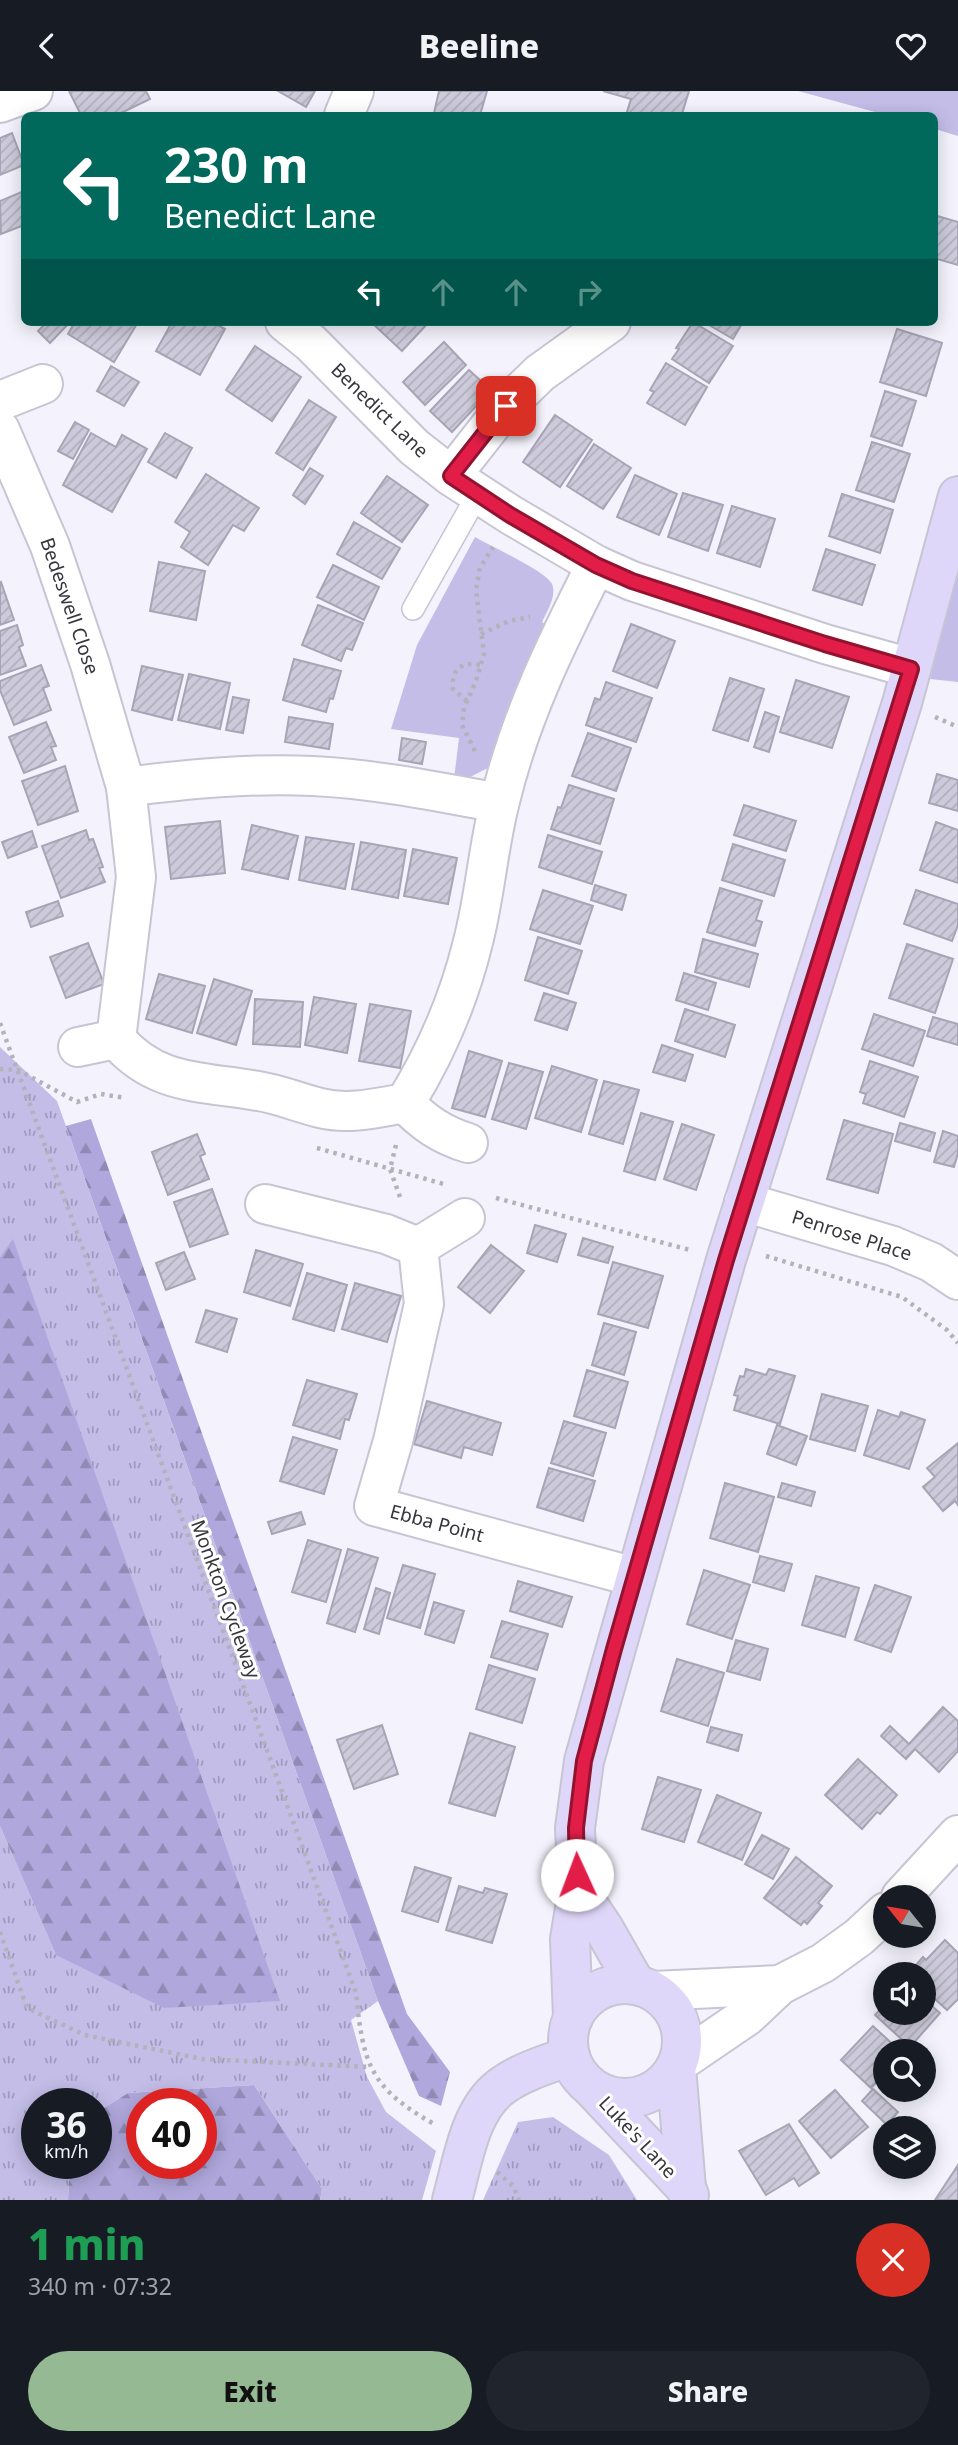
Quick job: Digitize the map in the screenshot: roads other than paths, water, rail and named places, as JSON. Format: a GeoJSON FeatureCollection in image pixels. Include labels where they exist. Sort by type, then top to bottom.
{"type":"FeatureCollection","features":[{"type":"Feature","properties":{"kind":"street"},"geometry":{"type":"LineString","coordinates":[[0,103],[33,91],[43,112]]}},
{"type":"Feature","properties":{"kind":"street"},"geometry":{"type":"LineString","coordinates":[[345,112],[354,91]]}},
{"type":"Feature","properties":{"kind":"street","name":"Benedict Lane"},"geometry":{"type":"LineString","coordinates":[[290,326],[311,343],[414,447],[510,515],[596,565],[632,581],[812,640],[911,669]]}},
{"type":"Feature","properties":{"kind":"street"},"geometry":{"type":"LineString","coordinates":[[465,485],[506,406],[532,381],[606,326]]}},
{"type":"Feature","properties":{"kind":"street"},"geometry":{"type":"LineString","coordinates":[[0,401],[43,384]]}},
{"type":"Feature","properties":{"kind":"street","name":"Bedeswell Close"},"geometry":{"type":"LineString","coordinates":[[0,430],[50,546],[90,664],[126,787],[136,877],[116,1039]]}},
{"type":"Feature","properties":{"kind":"street"},"geometry":{"type":"LineString","coordinates":[[578,1890],[645,1988],[667,2002],[679,2023],[682,2047],[677,2065],[666,2081],[653,2091],[638,2097],[605,2095],[580,2071],[568,2037],[572,2018],[570,1940],[578,1890],[576,1828],[584,1761],[728,1253],[911,669],[958,496]]}},
{"type":"Feature","properties":{"kind":"street"},"geometry":{"type":"LineString","coordinates":[[78,1047],[116,1039],[155,1072],[174,1078],[262,1091],[322,1109],[370,1110],[405,1103],[430,1063],[460,989],[474,941],[499,803],[518,734],[537,686],[596,565]]}},
{"type":"Feature","properties":{"kind":"street"},"geometry":{"type":"LineString","coordinates":[[126,787],[241,776],[313,776],[375,782],[499,803]]}},
{"type":"Feature","properties":{"kind":"street"},"geometry":{"type":"LineString","coordinates":[[405,1103],[430,1127],[468,1143]]}},
{"type":"Feature","properties":{"kind":"street"},"geometry":{"type":"LineString","coordinates":[[265,1205],[386,1234],[418,1247],[469,1200]]}},
{"type":"Feature","properties":{"kind":"street","name":"Penrose Place"},"geometry":{"type":"LineString","coordinates":[[744,1202],[893,1246],[931,1262],[957,1278]]}},
{"type":"Feature","properties":{"kind":"street","name":"Ebba Point"},"geometry":{"type":"LineString","coordinates":[[418,1247],[424,1304],[393,1441],[374,1506],[635,1577]]}},
{"type":"Feature","properties":{"kind":"street"},"geometry":{"type":"LineString","coordinates":[[912,1885],[958,1835]]}},
{"type":"Feature","properties":{"kind":"street"},"geometry":{"type":"LineString","coordinates":[[677,2065],[747,2016],[780,1985],[822,1963],[873,1925]]}},
{"type":"Feature","properties":{"kind":"street"},"geometry":{"type":"LineString","coordinates":[[572,2018],[583,2002],[598,1991],[617,1985],[645,1988],[780,1985]]}},
{"type":"Feature","properties":{"kind":"street","name":"Luke's Lane"},"geometry":{"type":"LineString","coordinates":[[677,2065],[689,2194]]}},
{"type":"Feature","properties":{"kind":"street"},"geometry":{"type":"LineString","coordinates":[[452,2200],[476,2116],[487,2099],[503,2085],[523,2074],[580,2071]]}},
{"type":"Feature","properties":{"kind":"street","name":"Luke's Lane"},"geometry":{"type":"LineString","coordinates":[[580,2071],[689,2194]]}},
{"type":"Feature","properties":{"kind":"lane"},"geometry":{"type":"LineString","coordinates":[[413,609],[465,485]]}}]}
